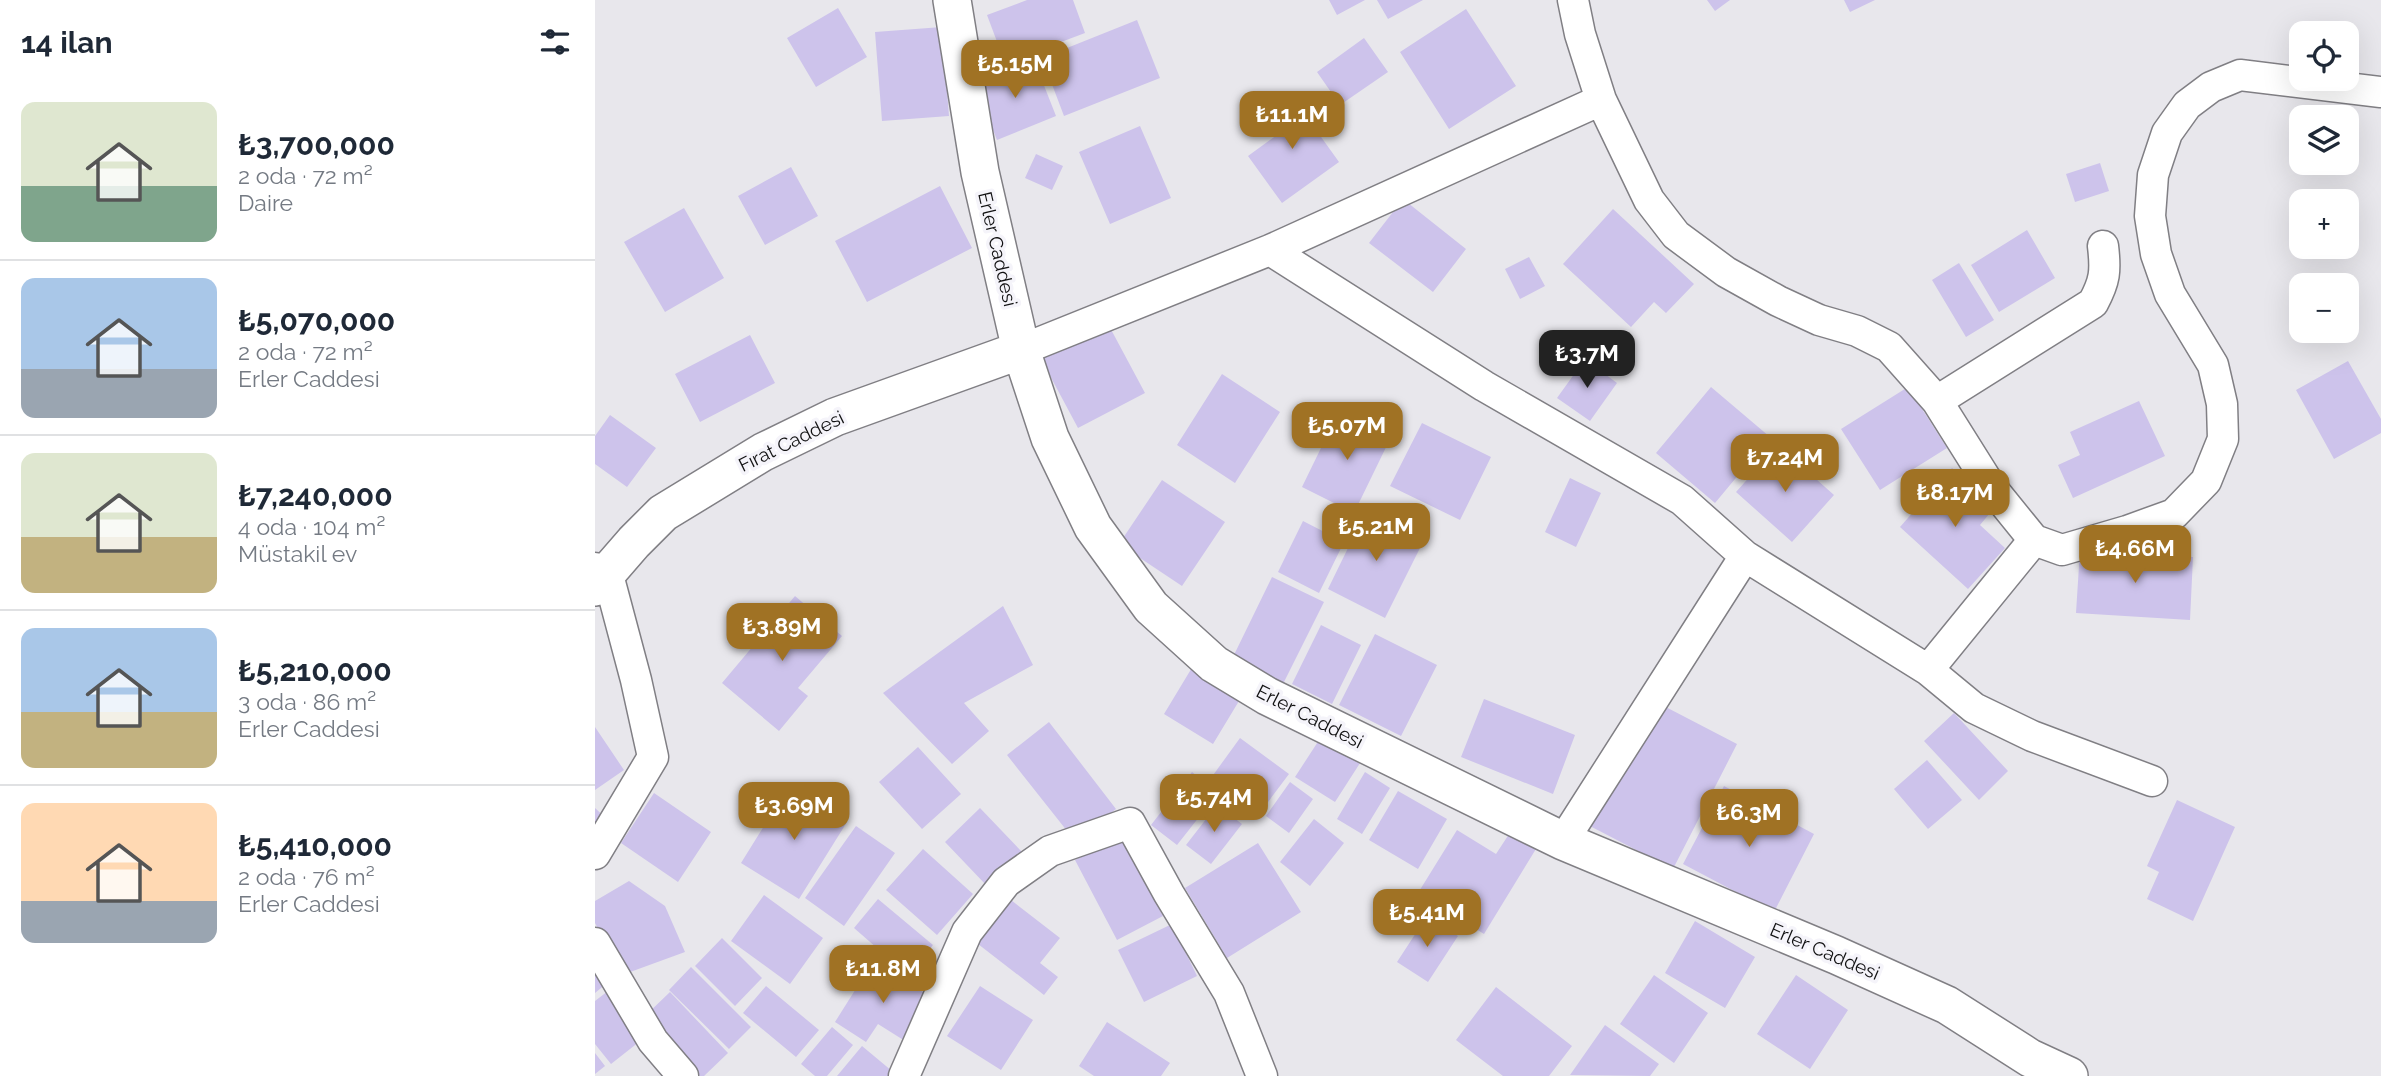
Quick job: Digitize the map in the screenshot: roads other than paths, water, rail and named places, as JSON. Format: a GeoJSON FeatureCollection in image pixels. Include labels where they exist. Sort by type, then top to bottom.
{"type":"FeatureCollection","features":[{"type":"Feature","properties":{"kind":"street","name":"Erler Caddesi"},"geometry":{"type":"LineString","coordinates":[[952,0],[980,172],[1021,350],[1050,438],[1093,527],[1151,607],[1214,664],[1267,696],[1563,841],[1836,955],[1947,1005],[2030,1058],[2069,1076]]}},
{"type":"Feature","properties":{"kind":"street"},"geometry":{"type":"LineString","coordinates":[[1573,0],[1580,34],[1601,100],[1649,200],[1676,235],[1725,272],[1778,301],[1819,320],[1857,331],[1889,347],[1937,401],[1991,487],[2034,540],[2062,550],[2173,514],[2206,481],[2223,439],[2222,404],[2213,365],[2170,294],[2156,254],[2150,216],[2153,175],[2167,133],[2187,105],[2211,87],[2240,75],[2381,92]]}},
{"type":"Feature","properties":{"kind":"street"},"geometry":{"type":"LineString","coordinates":[[1021,350],[1271,250],[1601,100]]}},
{"type":"Feature","properties":{"kind":"street"},"geometry":{"type":"LineString","coordinates":[[1937,401],[2093,303],[2102,288],[2106,271],[2103,246]]}},
{"type":"Feature","properties":{"kind":"street"},"geometry":{"type":"LineString","coordinates":[[1271,250],[1485,386],[1682,500],[1745,556],[1928,670],[1974,708],[2032,736],[2152,781]]}},
{"type":"Feature","properties":{"kind":"street","name":"Fırat Caddesi"},"geometry":{"type":"LineString","coordinates":[[599,575],[663,513],[763,452],[835,418],[1021,350]]}},
{"type":"Feature","properties":{"kind":"street"},"geometry":{"type":"LineString","coordinates":[[1928,670],[2034,540]]}},
{"type":"Feature","properties":{"kind":"street"},"geometry":{"type":"LineString","coordinates":[[1563,841],[1745,556]]}},
{"type":"Feature","properties":{"kind":"street"},"geometry":{"type":"LineString","coordinates":[[595,854],[653,757],[636,680],[599,575]]}},
{"type":"Feature","properties":{"kind":"street"},"geometry":{"type":"LineString","coordinates":[[904,1076],[967,932],[1006,882],[1050,851],[1130,823],[1229,993],[1262,1076]]}},
{"type":"Feature","properties":{"kind":"street"},"geometry":{"type":"LineString","coordinates":[[595,943],[653,1041],[683,1076]]}}]}
